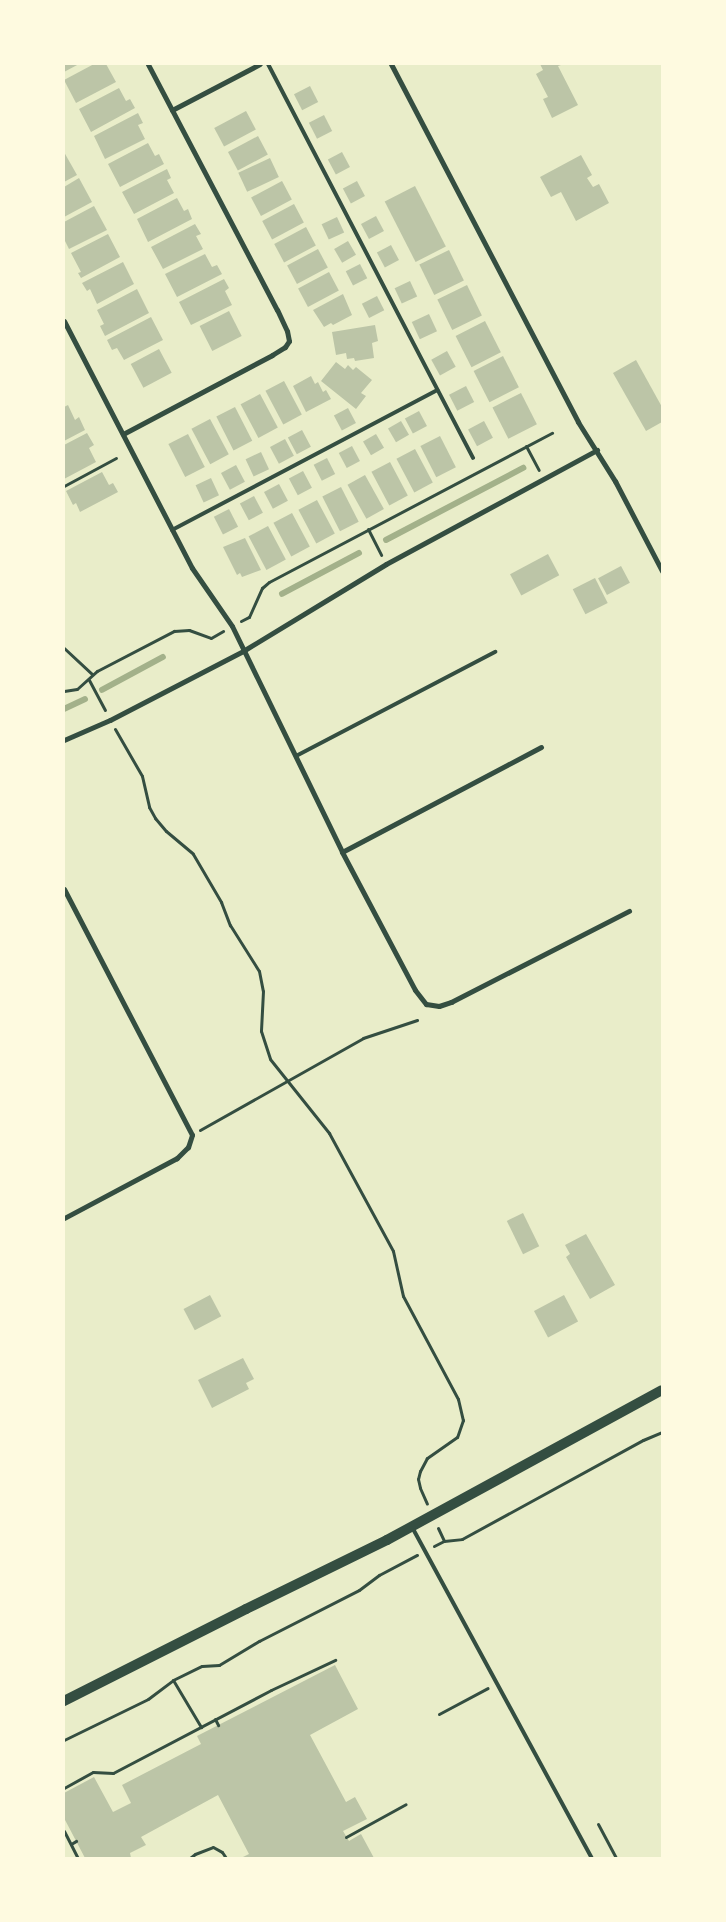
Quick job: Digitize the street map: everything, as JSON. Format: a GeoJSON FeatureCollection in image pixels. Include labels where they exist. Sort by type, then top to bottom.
{"type":"FeatureCollection","features":[{"type":"Feature","properties":{"kind":"main road"},"geometry":{"type":"LineString","coordinates":[[64,1702],[412,1527],[662,1390]]}},
{"type":"Feature","properties":{"kind":"street"},"geometry":{"type":"LineString","coordinates":[[123,434],[272,356],[285,347],[288,340],[287,331],[277,310],[148,64]]}},
{"type":"Feature","properties":{"kind":"street"},"geometry":{"type":"LineString","coordinates":[[172,110],[260,64]]}},
{"type":"Feature","properties":{"kind":"street"},"geometry":{"type":"LineString","coordinates":[[391,64],[578,422],[616,481],[662,571]]}},
{"type":"Feature","properties":{"kind":"street"},"geometry":{"type":"LineString","coordinates":[[64,321],[192,568],[227,618],[342,852],[415,990],[426,1004],[439,1006],[451,1002],[629,910]]}},
{"type":"Feature","properties":{"kind":"street"},"geometry":{"type":"LineString","coordinates":[[64,740],[110,720],[243,651],[386,564],[597,450]]}},
{"type":"Feature","properties":{"kind":"street"},"geometry":{"type":"LineString","coordinates":[[342,852],[541,748]]}},
{"type":"Feature","properties":{"kind":"street"},"geometry":{"type":"LineString","coordinates":[[64,889],[192,1135],[188,1146],[177,1158],[64,1218]]}},
{"type":"Feature","properties":{"kind":"lane"},"geometry":{"type":"LineString","coordinates":[[268,64],[473,458]]}},
{"type":"Feature","properties":{"kind":"lane"},"geometry":{"type":"LineString","coordinates":[[172,530],[438,390]]}},
{"type":"Feature","properties":{"kind":"lane"},"geometry":{"type":"LineString","coordinates":[[296,756],[496,652]]}},
{"type":"Feature","properties":{"kind":"lane"},"geometry":{"type":"LineString","coordinates":[[412,1527],[592,1858]]}},
{"type":"Feature","properties":{"kind":"path"},"geometry":{"type":"LineString","coordinates":[[248,617],[262,588],[269,582],[552,433]]}},
{"type":"Feature","properties":{"kind":"path"},"geometry":{"type":"LineString","coordinates":[[526,446],[543,478]]}},
{"type":"Feature","properties":{"kind":"path"},"geometry":{"type":"LineString","coordinates":[[64,486],[116,458]]}},
{"type":"Feature","properties":{"kind":"path"},"geometry":{"type":"LineString","coordinates":[[368,529],[386,564]]}},
{"type":"Feature","properties":{"kind":"path"},"geometry":{"type":"LineString","coordinates":[[64,691],[77,689],[89,680],[92,674],[174,631],[190,630],[211,638]]}},
{"type":"Feature","properties":{"kind":"path"},"geometry":{"type":"LineString","coordinates":[[64,648],[92,674]]}},
{"type":"Feature","properties":{"kind":"path"},"geometry":{"type":"LineString","coordinates":[[89,680],[102,703]]}},
{"type":"Feature","properties":{"kind":"path"},"geometry":{"type":"LineString","coordinates":[[119,737],[142,776],[149,807],[166,831],[193,854],[221,902],[230,925],[259,971],[262,991],[261,1031],[270,1059],[286,1082],[329,1132],[393,1252],[403,1296],[462,1409],[463,1420],[457,1438],[427,1458],[418,1479],[420,1488]]}},
{"type":"Feature","properties":{"kind":"path"},"geometry":{"type":"LineString","coordinates":[[192,1135],[363,1038],[417,1020]]}},
{"type":"Feature","properties":{"kind":"path"},"geometry":{"type":"LineString","coordinates":[[443,1539],[452,1542],[462,1539],[634,1445],[662,1432]]}},
{"type":"Feature","properties":{"kind":"path"},"geometry":{"type":"LineString","coordinates":[[64,1740],[148,1699],[173,1680],[202,1666],[220,1665],[259,1641],[359,1590],[379,1575],[405,1562]]}},
{"type":"Feature","properties":{"kind":"path"},"geometry":{"type":"LineString","coordinates":[[64,1788],[93,1772],[113,1773],[335,1660]]}},
{"type":"Feature","properties":{"kind":"path"},"geometry":{"type":"LineString","coordinates":[[173,1680],[201,1727]]}},
{"type":"Feature","properties":{"kind":"path"},"geometry":{"type":"LineString","coordinates":[[439,1714],[497,1683]]}},
{"type":"Feature","properties":{"kind":"path"},"geometry":{"type":"LineString","coordinates":[[216,1719],[218,1725]]}},
{"type":"Feature","properties":{"kind":"path"},"geometry":{"type":"LineString","coordinates":[[346,1837],[406,1804]]}},
{"type":"Feature","properties":{"kind":"path"},"geometry":{"type":"LineString","coordinates":[[598,1824],[616,1858]]}},
{"type":"Feature","properties":{"kind":"path"},"geometry":{"type":"LineString","coordinates":[[64,1831],[78,1858]]}},
{"type":"Feature","properties":{"kind":"path"},"geometry":{"type":"LineString","coordinates":[[71,1844],[76,1842]]}},
{"type":"Feature","properties":{"kind":"path"},"geometry":{"type":"LineString","coordinates":[[190,1858],[213,1847],[222,1852],[226,1858]]}},
{"type":"Feature","properties":{"kind":"building"},"geometry":{"type":"Polygon","coordinates":[[[64,64],[79,64],[64,72],[64,64]]]}},
{"type":"Feature","properties":{"kind":"building"},"geometry":{"type":"Polygon","coordinates":[[[94,64],[106,64],[116,82],[76,103],[64,80],[94,64]]]}},
{"type":"Feature","properties":{"kind":"building"},"geometry":{"type":"Polygon","coordinates":[[[540,64],[564,64],[558,66],[578,105],[552,118],[543,99],[548,97],[536,74],[543,70],[540,64]]]}},
{"type":"Feature","properties":{"kind":"building"},"geometry":{"type":"Polygon","coordinates":[[[310,86],[318,102],[302,110],[294,94],[310,86]]]}},
{"type":"Feature","properties":{"kind":"building"},"geometry":{"type":"Polygon","coordinates":[[[119,88],[126,101],[130,99],[135,108],[91,132],[79,109],[119,88]]]}},
{"type":"Feature","properties":{"kind":"building"},"geometry":{"type":"Polygon","coordinates":[[[246,111],[256,130],[224,146],[214,128],[246,111]]]}},
{"type":"Feature","properties":{"kind":"building"},"geometry":{"type":"Polygon","coordinates":[[[138,113],[143,123],[138,125],[145,139],[105,159],[94,136],[138,113]]]}},
{"type":"Feature","properties":{"kind":"building"},"geometry":{"type":"Polygon","coordinates":[[[324,115],[332,131],[317,139],[309,123],[324,115]]]}},
{"type":"Feature","properties":{"kind":"building"},"geometry":{"type":"Polygon","coordinates":[[[258,136],[268,155],[238,171],[228,152],[258,136]]]}},
{"type":"Feature","properties":{"kind":"building"},"geometry":{"type":"Polygon","coordinates":[[[148,143],[155,156],[159,154],[164,164],[120,187],[108,164],[148,143]]]}},
{"type":"Feature","properties":{"kind":"building"},"geometry":{"type":"Polygon","coordinates":[[[64,152],[77,175],[64,182],[64,152]]]}},
{"type":"Feature","properties":{"kind":"building"},"geometry":{"type":"Polygon","coordinates":[[[342,152],[350,167],[336,175],[328,160],[342,152]]]}},
{"type":"Feature","properties":{"kind":"building"},"geometry":{"type":"Polygon","coordinates":[[[581,155],[592,175],[587,178],[593,187],[599,184],[609,203],[576,221],[561,192],[551,197],[540,177],[581,155]]]}},
{"type":"Feature","properties":{"kind":"building"},"geometry":{"type":"Polygon","coordinates":[[[270,158],[279,177],[247,192],[238,173],[270,158]]]}},
{"type":"Feature","properties":{"kind":"building"},"geometry":{"type":"Polygon","coordinates":[[[167,169],[171,178],[167,180],[174,193],[134,214],[122,192],[167,169]]]}},
{"type":"Feature","properties":{"kind":"building"},"geometry":{"type":"Polygon","coordinates":[[[79,178],[92,202],[64,217],[64,187],[79,178]]]}},
{"type":"Feature","properties":{"kind":"building"},"geometry":{"type":"Polygon","coordinates":[[[282,181],[292,200],[261,216],[251,197],[282,181]]]}},
{"type":"Feature","properties":{"kind":"building"},"geometry":{"type":"Polygon","coordinates":[[[357,181],[365,196],[351,204],[343,189],[357,181]]]}},
{"type":"Feature","properties":{"kind":"building"},"geometry":{"type":"Polygon","coordinates":[[[415,186],[446,247],[416,262],[385,201],[415,186]]]}},
{"type":"Feature","properties":{"kind":"building"},"geometry":{"type":"Polygon","coordinates":[[[177,198],[184,211],[188,209],[192,219],[148,242],[137,219],[177,198]]]}},
{"type":"Feature","properties":{"kind":"building"},"geometry":{"type":"Polygon","coordinates":[[[294,204],[304,223],[272,239],[262,221],[294,204]]]}},
{"type":"Feature","properties":{"kind":"building"},"geometry":{"type":"Polygon","coordinates":[[[94,206],[107,230],[69,249],[64,239],[64,222],[94,206]]]}},
{"type":"Feature","properties":{"kind":"building"},"geometry":{"type":"Polygon","coordinates":[[[376,216],[384,231],[369,239],[361,224],[376,216]]]}},
{"type":"Feature","properties":{"kind":"building"},"geometry":{"type":"Polygon","coordinates":[[[337,217],[344,232],[329,240],[322,224],[337,217]]]}},
{"type":"Feature","properties":{"kind":"building"},"geometry":{"type":"Polygon","coordinates":[[[195,224],[201,234],[196,236],[203,249],[163,269],[151,247],[195,224]]]}},
{"type":"Feature","properties":{"kind":"building"},"geometry":{"type":"Polygon","coordinates":[[[306,227],[316,246],[284,262],[274,244],[306,227]]]}},
{"type":"Feature","properties":{"kind":"building"},"geometry":{"type":"Polygon","coordinates":[[[108,234],[120,257],[81,278],[78,273],[81,272],[71,253],[108,234]]]}},
{"type":"Feature","properties":{"kind":"building"},"geometry":{"type":"Polygon","coordinates":[[[348,241],[356,255],[342,263],[334,249],[348,241]]]}},
{"type":"Feature","properties":{"kind":"building"},"geometry":{"type":"Polygon","coordinates":[[[391,245],[399,260],[385,268],[377,253],[391,245]]]}},
{"type":"Feature","properties":{"kind":"building"},"geometry":{"type":"Polygon","coordinates":[[[318,249],[328,268],[297,284],[287,265],[318,249]]]}},
{"type":"Feature","properties":{"kind":"building"},"geometry":{"type":"Polygon","coordinates":[[[449,250],[464,281],[434,295],[419,264],[449,250]]]}},
{"type":"Feature","properties":{"kind":"building"},"geometry":{"type":"Polygon","coordinates":[[[205,254],[212,267],[217,265],[222,274],[177,297],[165,274],[205,254]]]}},
{"type":"Feature","properties":{"kind":"building"},"geometry":{"type":"Polygon","coordinates":[[[123,262],[134,284],[97,304],[90,289],[87,291],[82,283],[123,262]]]}},
{"type":"Feature","properties":{"kind":"building"},"geometry":{"type":"Polygon","coordinates":[[[360,264],[367,278],[353,286],[346,271],[360,264]]]}},
{"type":"Feature","properties":{"kind":"building"},"geometry":{"type":"Polygon","coordinates":[[[329,272],[339,291],[308,307],[298,288],[329,272]]]}},
{"type":"Feature","properties":{"kind":"building"},"geometry":{"type":"Polygon","coordinates":[[[224,279],[229,288],[225,291],[232,305],[191,325],[179,302],[224,279]]]}},
{"type":"Feature","properties":{"kind":"building"},"geometry":{"type":"Polygon","coordinates":[[[410,281],[417,296],[402,304],[395,288],[410,281]]]}},
{"type":"Feature","properties":{"kind":"building"},"geometry":{"type":"Polygon","coordinates":[[[467,285],[482,316],[452,330],[437,299],[467,285]]]}},
{"type":"Feature","properties":{"kind":"building"},"geometry":{"type":"Polygon","coordinates":[[[137,289],[149,313],[105,336],[100,326],[104,324],[97,310],[137,289]]]}},
{"type":"Feature","properties":{"kind":"building"},"geometry":{"type":"Polygon","coordinates":[[[343,294],[352,315],[333,325],[331,323],[324,327],[313,310],[343,294]]]}},
{"type":"Feature","properties":{"kind":"building"},"geometry":{"type":"Polygon","coordinates":[[[377,296],[384,310],[369,318],[362,304],[377,296]]]}},
{"type":"Feature","properties":{"kind":"building"},"geometry":{"type":"Polygon","coordinates":[[[229,311],[242,336],[212,351],[200,326],[229,311]]]}},
{"type":"Feature","properties":{"kind":"building"},"geometry":{"type":"Polygon","coordinates":[[[429,314],[437,331],[420,339],[412,322],[429,314]]]}},
{"type":"Feature","properties":{"kind":"building"},"geometry":{"type":"Polygon","coordinates":[[[151,317],[163,340],[124,360],[117,348],[112,350],[107,340],[151,317]]]}},
{"type":"Feature","properties":{"kind":"building"},"geometry":{"type":"Polygon","coordinates":[[[485,321],[501,352],[471,367],[456,336],[485,321]]]}},
{"type":"Feature","properties":{"kind":"building"},"geometry":{"type":"Polygon","coordinates":[[[375,325],[378,341],[372,343],[374,358],[355,361],[354,358],[347,359],[346,353],[336,355],[332,332],[375,325]]]}},
{"type":"Feature","properties":{"kind":"building"},"geometry":{"type":"Polygon","coordinates":[[[159,349],[172,373],[143,388],[131,364],[159,349]]]}},
{"type":"Feature","properties":{"kind":"building"},"geometry":{"type":"Polygon","coordinates":[[[447,351],[456,367],[440,375],[431,360],[447,351]]]}},
{"type":"Feature","properties":{"kind":"building"},"geometry":{"type":"Polygon","coordinates":[[[503,356],[519,387],[489,402],[474,371],[503,356]]]}},
{"type":"Feature","properties":{"kind":"building"},"geometry":{"type":"Polygon","coordinates":[[[636,360],[662,407],[662,422],[646,431],[613,373],[636,360]]]}},
{"type":"Feature","properties":{"kind":"building"},"geometry":{"type":"Polygon","coordinates":[[[336,362],[345,369],[348,365],[353,370],[356,367],[372,380],[361,393],[366,396],[356,409],[321,381],[336,362]]]}},
{"type":"Feature","properties":{"kind":"building"},"geometry":{"type":"Polygon","coordinates":[[[311,376],[315,384],[318,382],[323,392],[326,390],[331,399],[306,412],[293,386],[311,376]]]}},
{"type":"Feature","properties":{"kind":"building"},"geometry":{"type":"Polygon","coordinates":[[[284,381],[302,415],[283,424],[265,391],[284,381]]]}},
{"type":"Feature","properties":{"kind":"building"},"geometry":{"type":"Polygon","coordinates":[[[466,386],[474,402],[457,411],[449,395],[466,386]]]}},
{"type":"Feature","properties":{"kind":"building"},"geometry":{"type":"Polygon","coordinates":[[[521,393],[537,424],[508,439],[492,408],[521,393]]]}},
{"type":"Feature","properties":{"kind":"building"},"geometry":{"type":"Polygon","coordinates":[[[260,394],[278,428],[258,438],[241,404],[260,394]]]}},
{"type":"Feature","properties":{"kind":"building"},"geometry":{"type":"Polygon","coordinates":[[[68,405],[75,420],[79,417],[85,430],[64,441],[64,407],[68,405]]]}},
{"type":"Feature","properties":{"kind":"building"},"geometry":{"type":"Polygon","coordinates":[[[235,407],[252,441],[234,450],[216,417],[235,407]]]}},
{"type":"Feature","properties":{"kind":"building"},"geometry":{"type":"Polygon","coordinates":[[[348,408],[356,423],[342,431],[334,416],[348,408]]]}},
{"type":"Feature","properties":{"kind":"building"},"geometry":{"type":"Polygon","coordinates":[[[419,411],[427,426],[413,434],[405,419],[419,411]]]}},
{"type":"Feature","properties":{"kind":"building"},"geometry":{"type":"Polygon","coordinates":[[[210,419],[229,454],[210,464],[191,429],[210,419]]]}},
{"type":"Feature","properties":{"kind":"building"},"geometry":{"type":"Polygon","coordinates":[[[401,421],[409,435],[396,442],[388,428],[401,421]]]}},
{"type":"Feature","properties":{"kind":"building"},"geometry":{"type":"Polygon","coordinates":[[[484,421],[493,438],[477,446],[468,429],[484,421]]]}},
{"type":"Feature","properties":{"kind":"building"},"geometry":{"type":"Polygon","coordinates":[[[302,430],[311,447],[297,454],[288,438],[302,430]]]}},
{"type":"Feature","properties":{"kind":"building"},"geometry":{"type":"Polygon","coordinates":[[[87,433],[94,445],[89,448],[96,462],[64,479],[64,445],[87,433]]]}},
{"type":"Feature","properties":{"kind":"building"},"geometry":{"type":"Polygon","coordinates":[[[188,434],[205,467],[185,477],[168,444],[188,434]]]}},
{"type":"Feature","properties":{"kind":"building"},"geometry":{"type":"Polygon","coordinates":[[[376,434],[384,448],[371,455],[363,442],[376,434]]]}},
{"type":"Feature","properties":{"kind":"building"},"geometry":{"type":"Polygon","coordinates":[[[440,436],[456,467],[436,477],[420,446],[440,436]]]}},
{"type":"Feature","properties":{"kind":"building"},"geometry":{"type":"Polygon","coordinates":[[[285,439],[294,456],[279,464],[270,447],[285,439]]]}},
{"type":"Feature","properties":{"kind":"building"},"geometry":{"type":"Polygon","coordinates":[[[352,446],[360,461],[347,468],[339,453],[352,446]]]}},
{"type":"Feature","properties":{"kind":"building"},"geometry":{"type":"Polygon","coordinates":[[[415,449],[433,483],[414,492],[396,459],[415,449]]]}},
{"type":"Feature","properties":{"kind":"building"},"geometry":{"type":"Polygon","coordinates":[[[261,452],[269,469],[254,476],[246,459],[261,452]]]}},
{"type":"Feature","properties":{"kind":"building"},"geometry":{"type":"Polygon","coordinates":[[[327,458],[335,474],[322,481],[314,465],[327,458]]]}},
{"type":"Feature","properties":{"kind":"building"},"geometry":{"type":"Polygon","coordinates":[[[390,462],[408,496],[389,505],[371,472],[390,462]]]}},
{"type":"Feature","properties":{"kind":"building"},"geometry":{"type":"Polygon","coordinates":[[[236,465],[245,482],[230,490],[221,473],[236,465]]]}},
{"type":"Feature","properties":{"kind":"building"},"geometry":{"type":"Polygon","coordinates":[[[303,471],[312,488],[298,495],[289,479],[303,471]]]}},
{"type":"Feature","properties":{"kind":"building"},"geometry":{"type":"Polygon","coordinates":[[[102,472],[109,485],[113,483],[118,492],[80,512],[76,503],[73,505],[66,491],[102,472]]]}},
{"type":"Feature","properties":{"kind":"building"},"geometry":{"type":"Polygon","coordinates":[[[365,475],[384,509],[366,519],[348,485],[365,475]]]}},
{"type":"Feature","properties":{"kind":"building"},"geometry":{"type":"Polygon","coordinates":[[[211,478],[219,495],[204,502],[196,485],[211,478]]]}},
{"type":"Feature","properties":{"kind":"building"},"geometry":{"type":"Polygon","coordinates":[[[279,484],[288,501],[273,509],[264,492],[279,484]]]}},
{"type":"Feature","properties":{"kind":"building"},"geometry":{"type":"Polygon","coordinates":[[[341,487],[359,522],[340,531],[322,497],[341,487]]]}},
{"type":"Feature","properties":{"kind":"building"},"geometry":{"type":"Polygon","coordinates":[[[254,496],[263,513],[249,520],[240,504],[254,496]]]}},
{"type":"Feature","properties":{"kind":"building"},"geometry":{"type":"Polygon","coordinates":[[[317,500],[335,534],[316,543],[298,510],[317,500]]]}},
{"type":"Feature","properties":{"kind":"building"},"geometry":{"type":"Polygon","coordinates":[[[229,509],[238,527],[223,535],[214,517],[229,509]]]}},
{"type":"Feature","properties":{"kind":"building"},"geometry":{"type":"Polygon","coordinates":[[[292,513],[310,547],[291,556],[273,523],[292,513]]]}},
{"type":"Feature","properties":{"kind":"building"},"geometry":{"type":"Polygon","coordinates":[[[268,526],[286,560],[266,570],[249,536],[268,526]]]}},
{"type":"Feature","properties":{"kind":"building"},"geometry":{"type":"Polygon","coordinates":[[[245,538],[261,570],[242,577],[240,573],[237,575],[223,547],[245,538]]]}},
{"type":"Feature","properties":{"kind":"building"},"geometry":{"type":"Polygon","coordinates":[[[548,554],[559,575],[521,595],[510,574],[548,554]]]}},
{"type":"Feature","properties":{"kind":"building"},"geometry":{"type":"Polygon","coordinates":[[[621,566],[630,583],[607,595],[598,578],[621,566]]]}},
{"type":"Feature","properties":{"kind":"building"},"geometry":{"type":"Polygon","coordinates":[[[595,578],[608,603],[585,614],[573,589],[595,578]]]}},
{"type":"Feature","properties":{"kind":"building"},"geometry":{"type":"Polygon","coordinates":[[[523,1213],[539,1246],[523,1254],[507,1221],[523,1213]]]}},
{"type":"Feature","properties":{"kind":"building"},"geometry":{"type":"Polygon","coordinates":[[[586,1234],[615,1285],[590,1299],[566,1257],[570,1254],[565,1245],[586,1234]]]}},
{"type":"Feature","properties":{"kind":"building"},"geometry":{"type":"Polygon","coordinates":[[[210,1295],[221,1316],[195,1330],[184,1309],[210,1295]]]}},
{"type":"Feature","properties":{"kind":"building"},"geometry":{"type":"Polygon","coordinates":[[[564,1295],[578,1321],[548,1337],[534,1311],[564,1295]]]}},
{"type":"Feature","properties":{"kind":"building"},"geometry":{"type":"Polygon","coordinates":[[[243,1358],[254,1379],[246,1383],[249,1389],[212,1408],[198,1380],[243,1358]]]}},
{"type":"Feature","properties":{"kind":"building"},"geometry":{"type":"Polygon","coordinates":[[[335,1665],[358,1709],[310,1735],[346,1802],[355,1797],[367,1819],[343,1831],[349,1841],[361,1834],[374,1858],[241,1858],[249,1854],[218,1795],[141,1837],[146,1845],[130,1853],[131,1858],[85,1858],[64,1818],[64,1793],[94,1777],[113,1812],[131,1803],[122,1785],[201,1744],[197,1736],[335,1665]]]}},
{"type":"Feature","properties":{"kind":"waterway"},"geometry":{"type":"LineString","coordinates":[[386,540],[523,468]]}},
{"type":"Feature","properties":{"kind":"waterway"},"geometry":{"type":"LineString","coordinates":[[282,594],[359,553]]}},
{"type":"Feature","properties":{"kind":"waterway"},"geometry":{"type":"LineString","coordinates":[[102,690],[163,657]]}},
{"type":"Feature","properties":{"kind":"waterway"},"geometry":{"type":"LineString","coordinates":[[64,709],[85,699]]}}]}
